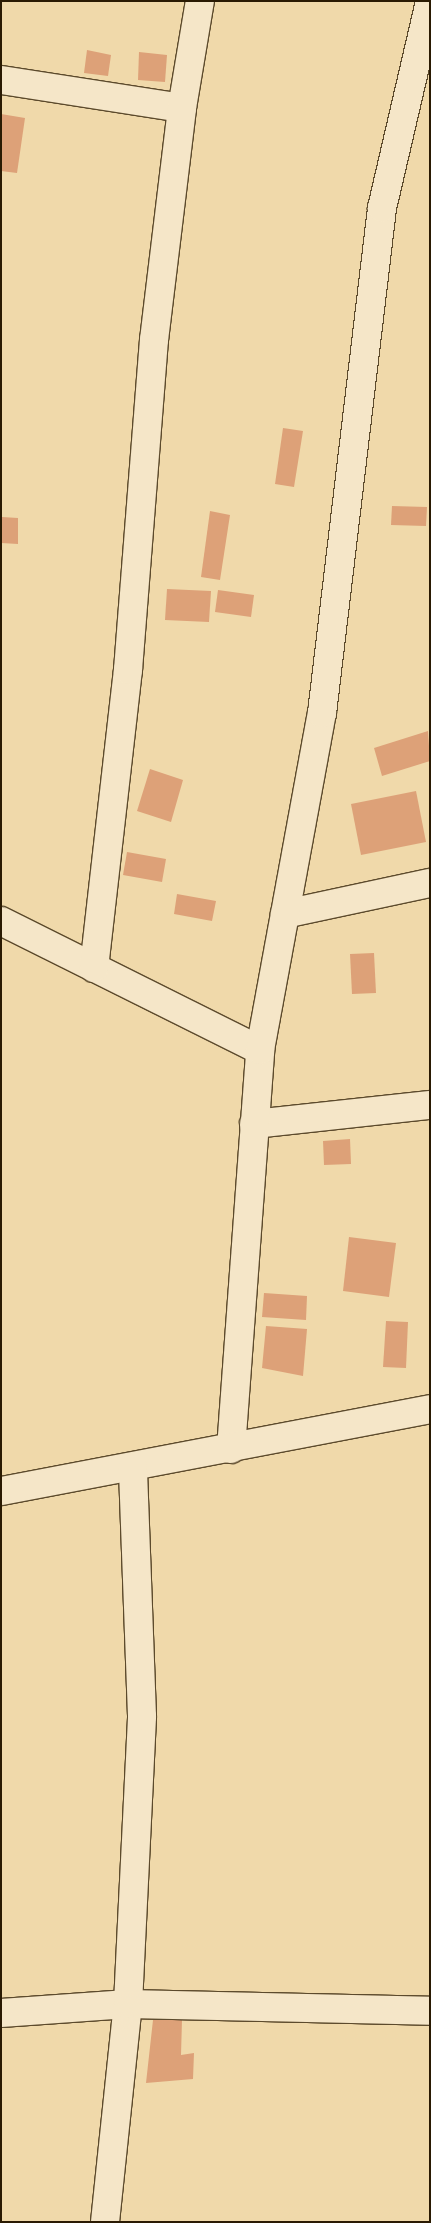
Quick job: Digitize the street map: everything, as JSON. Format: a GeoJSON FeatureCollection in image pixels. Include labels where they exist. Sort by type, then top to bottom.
{"type":"FeatureCollection","features":[{"type":"Feature","properties":{"kind":"street"},"geometry":{"type":"LineString","coordinates":[[94,968],[128,670],[154,340],[182,108],[200,1]]}},
{"type":"Feature","properties":{"kind":"street"},"geometry":{"type":"LineString","coordinates":[[231,1449],[260,1050],[322,713],[382,208],[430,2]]}},
{"type":"Feature","properties":{"kind":"street"},"geometry":{"type":"LineString","coordinates":[[1,80],[182,108]]}},
{"type":"Feature","properties":{"kind":"street"},"geometry":{"type":"LineString","coordinates":[[285,914],[430,882]]}},
{"type":"Feature","properties":{"kind":"street"},"geometry":{"type":"LineString","coordinates":[[1,921],[260,1050]]}},
{"type":"Feature","properties":{"kind":"street"},"geometry":{"type":"LineString","coordinates":[[254,1124],[430,1105]]}},
{"type":"Feature","properties":{"kind":"street"},"geometry":{"type":"LineString","coordinates":[[1,1491],[231,1449],[430,1409]]}},
{"type":"Feature","properties":{"kind":"street"},"geometry":{"type":"LineString","coordinates":[[106,2222],[128,2004],[142,1716],[132,1467]]}},
{"type":"Feature","properties":{"kind":"street"},"geometry":{"type":"LineString","coordinates":[[1,2013],[128,2004],[430,2011]]}},
{"type":"Feature","properties":{"kind":"building"},"geometry":{"type":"Polygon","coordinates":[[[87,50],[111,55],[108,76],[84,73],[87,50]]]}},
{"type":"Feature","properties":{"kind":"building"},"geometry":{"type":"Polygon","coordinates":[[[139,52],[167,55],[165,82],[138,80],[139,52]]]}},
{"type":"Feature","properties":{"kind":"building"},"geometry":{"type":"Polygon","coordinates":[[[1,114],[25,118],[17,173],[1,171],[1,114]]]}},
{"type":"Feature","properties":{"kind":"building"},"geometry":{"type":"Polygon","coordinates":[[[283,428],[303,431],[294,487],[275,484],[283,428]]]}},
{"type":"Feature","properties":{"kind":"building"},"geometry":{"type":"Polygon","coordinates":[[[392,506],[427,507],[426,526],[391,525],[392,506]]]}},
{"type":"Feature","properties":{"kind":"building"},"geometry":{"type":"Polygon","coordinates":[[[210,511],[230,515],[220,580],[201,577],[210,511]]]}},
{"type":"Feature","properties":{"kind":"building"},"geometry":{"type":"Polygon","coordinates":[[[2,517],[18,518],[18,544],[1,543],[2,517]]]}},
{"type":"Feature","properties":{"kind":"building"},"geometry":{"type":"Polygon","coordinates":[[[167,589],[211,591],[209,622],[165,620],[167,589]]]}},
{"type":"Feature","properties":{"kind":"building"},"geometry":{"type":"Polygon","coordinates":[[[218,590],[254,595],[251,617],[215,612],[218,590]]]}},
{"type":"Feature","properties":{"kind":"building"},"geometry":{"type":"Polygon","coordinates":[[[428,731],[430,761],[382,776],[374,748],[428,731]]]}},
{"type":"Feature","properties":{"kind":"building"},"geometry":{"type":"Polygon","coordinates":[[[150,769],[183,780],[171,822],[137,811],[150,769]]]}},
{"type":"Feature","properties":{"kind":"building"},"geometry":{"type":"Polygon","coordinates":[[[416,791],[426,842],[361,855],[351,804],[416,791]]]}},
{"type":"Feature","properties":{"kind":"building"},"geometry":{"type":"Polygon","coordinates":[[[127,852],[166,859],[162,882],[123,875],[127,852]]]}},
{"type":"Feature","properties":{"kind":"building"},"geometry":{"type":"Polygon","coordinates":[[[177,894],[216,901],[212,921],[174,914],[177,894]]]}},
{"type":"Feature","properties":{"kind":"building"},"geometry":{"type":"Polygon","coordinates":[[[374,953],[376,993],[352,994],[350,954],[374,953]]]}},
{"type":"Feature","properties":{"kind":"building"},"geometry":{"type":"Polygon","coordinates":[[[350,1139],[351,1164],[324,1165],[323,1141],[350,1139]]]}},
{"type":"Feature","properties":{"kind":"building"},"geometry":{"type":"Polygon","coordinates":[[[349,1237],[396,1243],[389,1297],[343,1291],[349,1237]]]}},
{"type":"Feature","properties":{"kind":"building"},"geometry":{"type":"Polygon","coordinates":[[[264,1293],[307,1296],[306,1320],[262,1317],[264,1293]]]}},
{"type":"Feature","properties":{"kind":"building"},"geometry":{"type":"Polygon","coordinates":[[[386,1321],[408,1322],[406,1368],[383,1367],[386,1321]]]}},
{"type":"Feature","properties":{"kind":"building"},"geometry":{"type":"Polygon","coordinates":[[[266,1326],[307,1329],[303,1376],[262,1368],[266,1326]]]}},
{"type":"Feature","properties":{"kind":"building"},"geometry":{"type":"Polygon","coordinates":[[[153,2020],[182,2020],[181,2055],[194,2053],[193,2079],[146,2083],[153,2020]]]}}]}
